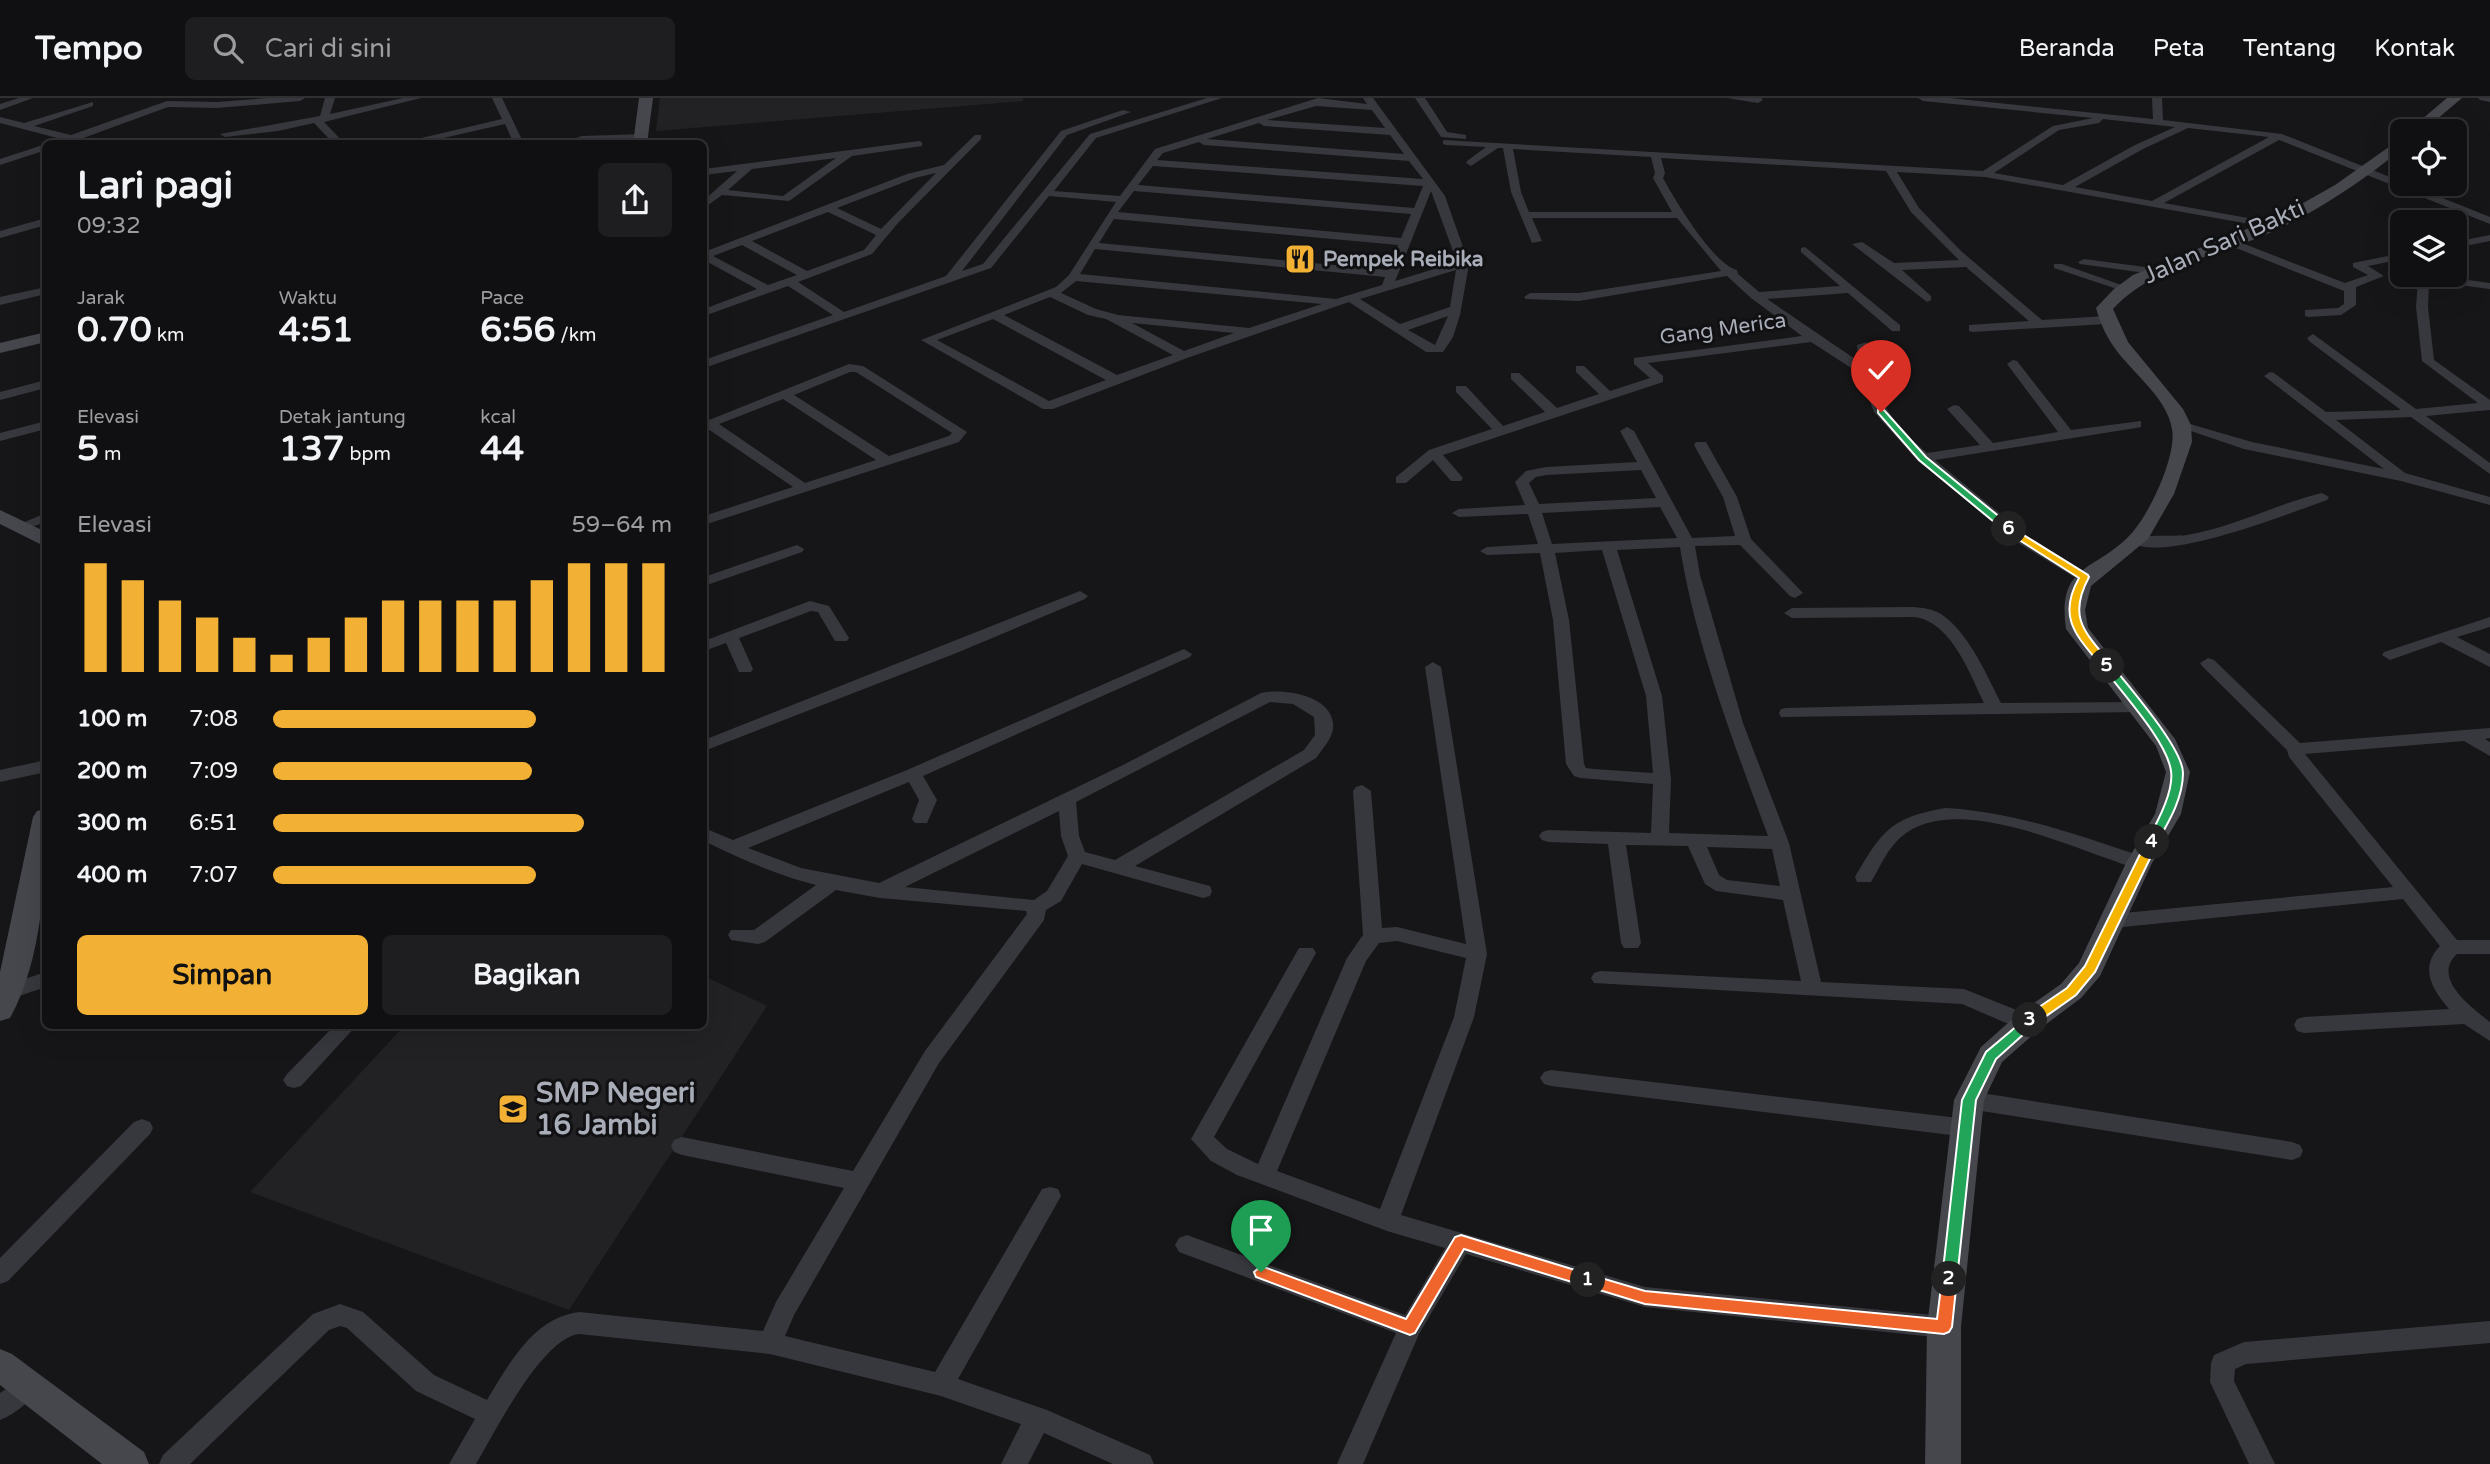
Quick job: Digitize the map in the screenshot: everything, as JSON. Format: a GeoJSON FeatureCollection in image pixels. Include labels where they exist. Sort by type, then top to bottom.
{"type":"FeatureCollection","features":[{"type":"Feature","properties":{"kind":"main road"},"geometry":{"type":"LineString","coordinates":[[641,140],[646,98]]}},
{"type":"Feature","properties":{"kind":"main road"},"geometry":{"type":"LineString","coordinates":[[2430,119],[2455,98]]}},
{"type":"Feature","properties":{"kind":"main road","name":"Jalan Sari Bakti"},"geometry":{"type":"LineString","coordinates":[[2106,320],[2104,308],[2124,288],[2153,271],[2272,225],[2367,171],[2390,152]]}},
{"type":"Feature","properties":{"kind":"main road"},"geometry":{"type":"LineString","coordinates":[[1943,1464],[1944,1327],[1969,1100],[1991,1055],[2027,1023],[2071,991],[2090,969],[2139,863],[2168,814],[2178,772],[2166,744],[2140,707],[2077,629],[2073,611],[2075,594],[2084,577],[2137,541],[2153,517],[2183,443],[2183,426],[2173,405],[2125,354],[2106,320]]}},
{"type":"Feature","properties":{"kind":"main road"},"geometry":{"type":"LineString","coordinates":[[0,348],[42,338]]}},
{"type":"Feature","properties":{"kind":"main road"},"geometry":{"type":"LineString","coordinates":[[0,516],[42,539]]}},
{"type":"Feature","properties":{"kind":"main road"},"geometry":{"type":"LineString","coordinates":[[6,985],[42,834]]}},
{"type":"Feature","properties":{"kind":"main road"},"geometry":{"type":"LineString","coordinates":[[14,1376],[131,1464]]}},
{"type":"Feature","properties":{"kind":"street"},"geometry":{"type":"LineString","coordinates":[[0,107],[28,98]]}},
{"type":"Feature","properties":{"kind":"street"},"geometry":{"type":"LineString","coordinates":[[66,140],[167,104],[217,105],[300,98]]}},
{"type":"Feature","properties":{"kind":"street"},"geometry":{"type":"LineString","coordinates":[[320,120],[330,98]]}},
{"type":"Feature","properties":{"kind":"street"},"geometry":{"type":"LineString","coordinates":[[225,134],[320,120],[416,98]]}},
{"type":"Feature","properties":{"kind":"street"},"geometry":{"type":"LineString","coordinates":[[497,98],[517,140]]}},
{"type":"Feature","properties":{"kind":"street"},"geometry":{"type":"LineString","coordinates":[[707,363],[987,266],[1085,144],[1107,131],[1217,98]]}},
{"type":"Feature","properties":{"kind":"street"},"geometry":{"type":"LineString","coordinates":[[1328,98],[1159,151],[1111,215],[1073,277],[1052,293],[927,340],[1048,406],[1184,355],[1344,300],[1389,280],[1463,264]]}},
{"type":"Feature","properties":{"kind":"street"},"geometry":{"type":"LineString","coordinates":[[1420,98],[1444,135],[1534,141]]}},
{"type":"Feature","properties":{"kind":"street"},"geometry":{"type":"LineString","coordinates":[[1732,98],[1758,100]]}},
{"type":"Feature","properties":{"kind":"street"},"geometry":{"type":"LineString","coordinates":[[1923,98],[2117,116],[2279,136],[2490,222]]}},
{"type":"Feature","properties":{"kind":"street"},"geometry":{"type":"LineString","coordinates":[[2157,98],[2158,121]]}},
{"type":"Feature","properties":{"kind":"street"},"geometry":{"type":"LineString","coordinates":[[2483,98],[2490,99]]}},
{"type":"Feature","properties":{"kind":"street"},"geometry":{"type":"LineString","coordinates":[[1073,277],[1344,300],[1401,328],[1430,349],[1439,349],[1447,337],[1455,309],[1463,264],[1440,196],[1371,102],[1315,103]]}},
{"type":"Feature","properties":{"kind":"street"},"geometry":{"type":"LineString","coordinates":[[25,126],[90,104]]}},
{"type":"Feature","properties":{"kind":"street"},"geometry":{"type":"LineString","coordinates":[[948,279],[1064,133],[1139,109]]}},
{"type":"Feature","properties":{"kind":"street"},"geometry":{"type":"LineString","coordinates":[[1985,174],[2056,128],[2117,116]]}},
{"type":"Feature","properties":{"kind":"street"},"geometry":{"type":"LineString","coordinates":[[0,120],[77,140]]}},
{"type":"Feature","properties":{"kind":"street"},"geometry":{"type":"LineString","coordinates":[[320,120],[337,140]]}},
{"type":"Feature","properties":{"kind":"street"},"geometry":{"type":"LineString","coordinates":[[419,140],[506,121]]}},
{"type":"Feature","properties":{"kind":"street"},"geometry":{"type":"LineString","coordinates":[[1254,122],[1394,132]]}},
{"type":"Feature","properties":{"kind":"street"},"geometry":{"type":"LineString","coordinates":[[2065,188],[2139,147],[2187,125]]}},
{"type":"Feature","properties":{"kind":"street"},"geometry":{"type":"LineString","coordinates":[[2154,204],[2279,136]]}},
{"type":"Feature","properties":{"kind":"street"},"geometry":{"type":"LineString","coordinates":[[707,312],[868,252],[978,137]]}},
{"type":"Feature","properties":{"kind":"street"},"geometry":{"type":"LineString","coordinates":[[578,140],[641,140]]}},
{"type":"Feature","properties":{"kind":"street"},"geometry":{"type":"LineString","coordinates":[[1058,141],[1085,144]]}},
{"type":"Feature","properties":{"kind":"street"},"geometry":{"type":"LineString","coordinates":[[1193,142],[1412,158]]}},
{"type":"Feature","properties":{"kind":"street"},"geometry":{"type":"LineString","coordinates":[[1446,142],[1656,157],[1985,174],[2272,225]]}},
{"type":"Feature","properties":{"kind":"street"},"geometry":{"type":"LineString","coordinates":[[707,172],[919,144]]}},
{"type":"Feature","properties":{"kind":"street"},"geometry":{"type":"LineString","coordinates":[[1471,163],[1494,146]]}},
{"type":"Feature","properties":{"kind":"street"},"geometry":{"type":"LineString","coordinates":[[1508,146],[1516,192],[1536,241]]}},
{"type":"Feature","properties":{"kind":"street"},"geometry":{"type":"LineString","coordinates":[[0,162],[42,148]]}},
{"type":"Feature","properties":{"kind":"street"},"geometry":{"type":"LineString","coordinates":[[722,192],[785,199],[851,152]]}},
{"type":"Feature","properties":{"kind":"street"},"geometry":{"type":"LineString","coordinates":[[1656,157],[1660,173],[1658,178],[1678,215],[1717,260],[1733,272],[1755,296],[1864,371]]}},
{"type":"Feature","properties":{"kind":"street"},"geometry":{"type":"LineString","coordinates":[[1150,163],[1429,183]]}},
{"type":"Feature","properties":{"kind":"street"},"geometry":{"type":"LineString","coordinates":[[707,203],[749,166]]}},
{"type":"Feature","properties":{"kind":"street"},"geometry":{"type":"LineString","coordinates":[[707,255],[898,181],[948,167]]}},
{"type":"Feature","properties":{"kind":"street"},"geometry":{"type":"LineString","coordinates":[[1890,169],[1915,210],[2037,322]]}},
{"type":"Feature","properties":{"kind":"street"},"geometry":{"type":"LineString","coordinates":[[898,181],[923,192]]}},
{"type":"Feature","properties":{"kind":"street"},"geometry":{"type":"LineString","coordinates":[[1389,280],[1415,211],[1429,183]]}},
{"type":"Feature","properties":{"kind":"street"},"geometry":{"type":"LineString","coordinates":[[1132,188],[1403,242]]}},
{"type":"Feature","properties":{"kind":"street"},"geometry":{"type":"LineString","coordinates":[[1043,196],[1121,202]]}},
{"type":"Feature","properties":{"kind":"street"},"geometry":{"type":"LineString","coordinates":[[828,208],[883,234]]}},
{"type":"Feature","properties":{"kind":"street"},"geometry":{"type":"LineString","coordinates":[[1111,215],[1415,211]]}},
{"type":"Feature","properties":{"kind":"street"},"geometry":{"type":"LineString","coordinates":[[1527,215],[1678,215]]}},
{"type":"Feature","properties":{"kind":"street"},"geometry":{"type":"LineString","coordinates":[[0,235],[42,223]]}},
{"type":"Feature","properties":{"kind":"street"},"geometry":{"type":"LineString","coordinates":[[2467,243],[2490,238]]}},
{"type":"Feature","properties":{"kind":"street"},"geometry":{"type":"LineString","coordinates":[[741,240],[806,275]]}},
{"type":"Feature","properties":{"kind":"street"},"geometry":{"type":"LineString","coordinates":[[2230,242],[2349,289]]}},
{"type":"Feature","properties":{"kind":"street"},"geometry":{"type":"LineString","coordinates":[[1858,243],[1892,267],[1927,298]]}},
{"type":"Feature","properties":{"kind":"street"},"geometry":{"type":"LineString","coordinates":[[1094,246],[1389,280]]}},
{"type":"Feature","properties":{"kind":"street"},"geometry":{"type":"LineString","coordinates":[[1805,250],[1896,328]]}},
{"type":"Feature","properties":{"kind":"street"},"geometry":{"type":"LineString","coordinates":[[707,258],[766,289]]}},
{"type":"Feature","properties":{"kind":"street"},"geometry":{"type":"LineString","coordinates":[[2390,259],[2356,266],[2390,273]]}},
{"type":"Feature","properties":{"kind":"street"},"geometry":{"type":"LineString","coordinates":[[2084,262],[2153,271]]}},
{"type":"Feature","properties":{"kind":"street"},"geometry":{"type":"LineString","coordinates":[[1892,267],[1970,263]]}},
{"type":"Feature","properties":{"kind":"street"},"geometry":{"type":"LineString","coordinates":[[2058,266],[2124,288]]}},
{"type":"Feature","properties":{"kind":"street"},"geometry":{"type":"LineString","coordinates":[[1530,297],[1579,297],[1733,272]]}},
{"type":"Feature","properties":{"kind":"street"},"geometry":{"type":"LineString","coordinates":[[2467,281],[2490,274]]}},
{"type":"Feature","properties":{"kind":"street"},"geometry":{"type":"LineString","coordinates":[[2309,313],[2345,310],[2350,305],[2350,285],[2390,275]]}},
{"type":"Feature","properties":{"kind":"street"},"geometry":{"type":"LineString","coordinates":[[789,281],[841,315]]}},
{"type":"Feature","properties":{"kind":"street"},"geometry":{"type":"LineString","coordinates":[[2467,282],[2490,286]]}},
{"type":"Feature","properties":{"kind":"street"},"geometry":{"type":"LineString","coordinates":[[2424,287],[2428,361],[2490,406]]}},
{"type":"Feature","properties":{"kind":"street"},"geometry":{"type":"LineString","coordinates":[[1755,296],[1851,289]]}},
{"type":"Feature","properties":{"kind":"street"},"geometry":{"type":"LineString","coordinates":[[0,301],[42,291]]}},
{"type":"Feature","properties":{"kind":"street"},"geometry":{"type":"LineString","coordinates":[[1052,293],[1092,312],[1110,316],[1253,331]]}},
{"type":"Feature","properties":{"kind":"street"},"geometry":{"type":"LineString","coordinates":[[1401,328],[1455,309]]}},
{"type":"Feature","properties":{"kind":"street"},"geometry":{"type":"LineString","coordinates":[[995,315],[1118,381]]}},
{"type":"Feature","properties":{"kind":"street"},"geometry":{"type":"LineString","coordinates":[[1110,316],[1184,355]]}},
{"type":"Feature","properties":{"kind":"street"},"geometry":{"type":"LineString","coordinates":[[1973,328],[2037,322],[2106,320]]}},
{"type":"Feature","properties":{"kind":"street","name":"Gang Merica"},"geometry":{"type":"LineString","coordinates":[[1401,480],[1434,453],[1659,379],[1638,361],[1813,338]]}},
{"type":"Feature","properties":{"kind":"street"},"geometry":{"type":"LineString","coordinates":[[2313,338],[2490,470]]}},
{"type":"Feature","properties":{"kind":"street"},"geometry":{"type":"LineString","coordinates":[[1863,345],[1864,371],[1881,412],[1923,458],[2022,539],[2084,577]]}},
{"type":"Feature","properties":{"kind":"street"},"geometry":{"type":"LineString","coordinates":[[2013,364],[2068,436]]}},
{"type":"Feature","properties":{"kind":"street"},"geometry":{"type":"LineString","coordinates":[[707,425],[849,369],[859,369],[960,432],[954,439],[707,517]]}},
{"type":"Feature","properties":{"kind":"street"},"geometry":{"type":"LineString","coordinates":[[1580,369],[1607,395]]}},
{"type":"Feature","properties":{"kind":"street"},"geometry":{"type":"LineString","coordinates":[[1516,376],[1554,413]]}},
{"type":"Feature","properties":{"kind":"street"},"geometry":{"type":"LineString","coordinates":[[2270,376],[2403,477]]}},
{"type":"Feature","properties":{"kind":"street"},"geometry":{"type":"LineString","coordinates":[[0,396],[42,385]]}},
{"type":"Feature","properties":{"kind":"street"},"geometry":{"type":"LineString","coordinates":[[1461,389],[1501,431]]}},
{"type":"Feature","properties":{"kind":"street"},"geometry":{"type":"LineString","coordinates":[[784,394],[887,461]]}},
{"type":"Feature","properties":{"kind":"street"},"geometry":{"type":"LineString","coordinates":[[2325,416],[2414,413],[2490,406]]}},
{"type":"Feature","properties":{"kind":"street"},"geometry":{"type":"LineString","coordinates":[[1954,409],[1991,448]]}},
{"type":"Feature","properties":{"kind":"street"},"geometry":{"type":"LineString","coordinates":[[1923,458],[2136,424]]}},
{"type":"Feature","properties":{"kind":"street"},"geometry":{"type":"LineString","coordinates":[[707,425],[803,488]]}},
{"type":"Feature","properties":{"kind":"street"},"geometry":{"type":"LineString","coordinates":[[0,437],[42,426]]}},
{"type":"Feature","properties":{"kind":"street"},"geometry":{"type":"LineString","coordinates":[[2183,426],[2249,446],[2403,477],[2490,501]]}},
{"type":"Feature","properties":{"kind":"street"},"geometry":{"type":"LineString","coordinates":[[1627,431],[1643,466],[1687,543],[1692,575],[1735,723],[1780,843],[1812,988]]}},
{"type":"Feature","properties":{"kind":"street"},"geometry":{"type":"LineString","coordinates":[[1701,445],[1730,497],[1744,540],[1795,593]]}},
{"type":"Feature","properties":{"kind":"street"},"geometry":{"type":"LineString","coordinates":[[1434,453],[1456,478]]}},
{"type":"Feature","properties":{"kind":"street"},"geometry":{"type":"LineString","coordinates":[[1643,466],[1531,474],[1521,482],[1535,509],[1548,550],[1566,651],[1575,764],[1580,772],[1594,775],[1662,779]]}},
{"type":"Feature","properties":{"kind":"street"},"geometry":{"type":"LineString","coordinates":[[2137,541],[2162,543],[2194,539],[2322,497]]}},
{"type":"Feature","properties":{"kind":"street"},"geometry":{"type":"LineString","coordinates":[[1459,513],[1665,502]]}},
{"type":"Feature","properties":{"kind":"street"},"geometry":{"type":"LineString","coordinates":[[20,527],[42,519]]}},
{"type":"Feature","properties":{"kind":"street"},"geometry":{"type":"LineString","coordinates":[[1487,551],[1744,540]]}},
{"type":"Feature","properties":{"kind":"street"},"geometry":{"type":"LineString","coordinates":[[1608,546],[1654,695],[1662,779],[1660,840]]}},
{"type":"Feature","properties":{"kind":"street"},"geometry":{"type":"LineString","coordinates":[[707,581],[797,550]]}},
{"type":"Feature","properties":{"kind":"street"},"geometry":{"type":"LineString","coordinates":[[707,746],[1080,596]]}},
{"type":"Feature","properties":{"kind":"street"},"geometry":{"type":"LineString","coordinates":[[707,645],[816,606],[824,609],[841,638]]}},
{"type":"Feature","properties":{"kind":"street"},"geometry":{"type":"LineString","coordinates":[[1792,612],[1914,612],[1930,615],[1943,624],[1963,651],[1995,708]]}},
{"type":"Feature","properties":{"kind":"street"},"geometry":{"type":"LineString","coordinates":[[2390,655],[2490,622]]}},
{"type":"Feature","properties":{"kind":"street"},"geometry":{"type":"LineString","coordinates":[[730,635],[745,669]]}},
{"type":"Feature","properties":{"kind":"street"},"geometry":{"type":"LineString","coordinates":[[2442,636],[2475,651],[2490,662]]}},
{"type":"Feature","properties":{"kind":"street"},"geometry":{"type":"LineString","coordinates":[[734,847],[913,774],[1184,654]]}},
{"type":"Feature","properties":{"kind":"street"},"geometry":{"type":"LineString","coordinates":[[2208,663],[2296,749],[2295,753],[2452,947]]}},
{"type":"Feature","properties":{"kind":"street"},"geometry":{"type":"LineString","coordinates":[[1387,1221],[1464,1017],[1477,954],[1433,667]]}},
{"type":"Feature","properties":{"kind":"street"},"geometry":{"type":"LineString","coordinates":[[880,891],[1131,768],[1267,697],[1291,698],[1317,708],[1324,719],[1324,733],[1310,754],[1118,867]]}},
{"type":"Feature","properties":{"kind":"street"},"geometry":{"type":"LineString","coordinates":[[1787,713],[2140,707]]}},
{"type":"Feature","properties":{"kind":"street"},"geometry":{"type":"LineString","coordinates":[[2296,749],[2490,733]]}},
{"type":"Feature","properties":{"kind":"street"},"geometry":{"type":"LineString","coordinates":[[2469,736],[2490,750]]}},
{"type":"Feature","properties":{"kind":"street"},"geometry":{"type":"LineString","coordinates":[[0,776],[42,767]]}},
{"type":"Feature","properties":{"kind":"street"},"geometry":{"type":"LineString","coordinates":[[913,774],[928,800],[921,819]]}},
{"type":"Feature","properties":{"kind":"street"},"geometry":{"type":"LineString","coordinates":[[1264,1176],[1357,958],[1373,936],[1362,791]]}},
{"type":"Feature","properties":{"kind":"street"},"geometry":{"type":"LineString","coordinates":[[707,835],[765,863],[832,883],[880,891],[1036,907],[1054,896],[1077,856],[1070,836],[1067,798]]}},
{"type":"Feature","properties":{"kind":"street"},"geometry":{"type":"LineString","coordinates":[[1864,877],[1896,831],[1918,819],[1949,814],[2001,817],[2139,863]]}},
{"type":"Feature","properties":{"kind":"street"},"geometry":{"type":"LineString","coordinates":[[1548,836],[1780,843]]}},
{"type":"Feature","properties":{"kind":"street"},"geometry":{"type":"LineString","coordinates":[[1616,839],[1631,943]]}},
{"type":"Feature","properties":{"kind":"street"},"geometry":{"type":"LineString","coordinates":[[1695,841],[1712,879],[1723,886],[1791,894]]}},
{"type":"Feature","properties":{"kind":"street"},"geometry":{"type":"LineString","coordinates":[[1077,856],[1203,891]]}},
{"type":"Feature","properties":{"kind":"street"},"geometry":{"type":"LineString","coordinates":[[738,935],[758,937],[832,883]]}},
{"type":"Feature","properties":{"kind":"street"},"geometry":{"type":"LineString","coordinates":[[2113,921],[2408,892]]}},
{"type":"Feature","properties":{"kind":"street"},"geometry":{"type":"LineString","coordinates":[[770,1343],[785,1310],[932,1057],[1037,915],[1036,907]]}},
{"type":"Feature","properties":{"kind":"street"},"geometry":{"type":"LineString","coordinates":[[1373,936],[1397,934],[1477,954]]}},
{"type":"Feature","properties":{"kind":"street"},"geometry":{"type":"LineString","coordinates":[[2490,947],[2452,947],[2438,963],[2437,975],[2446,992],[2490,1033]]}},
{"type":"Feature","properties":{"kind":"street"},"geometry":{"type":"LineString","coordinates":[[1306,953],[1202,1139],[1219,1155],[1264,1176],[1387,1221],[1645,1297],[1944,1327]]}},
{"type":"Feature","properties":{"kind":"street"},"geometry":{"type":"LineString","coordinates":[[1601,978],[1964,997],[2027,1023]]}},
{"type":"Feature","properties":{"kind":"street"},"geometry":{"type":"LineString","coordinates":[[6,985],[42,980]]}},
{"type":"Feature","properties":{"kind":"street"},"geometry":{"type":"LineString","coordinates":[[2304,1025],[2469,1016]]}},
{"type":"Feature","properties":{"kind":"street"},"geometry":{"type":"LineString","coordinates":[[294,1080],[343,1029]]}},
{"type":"Feature","properties":{"kind":"street"},"geometry":{"type":"LineString","coordinates":[[1551,1077],[1967,1128]]}},
{"type":"Feature","properties":{"kind":"street"},"geometry":{"type":"LineString","coordinates":[[1969,1100],[2292,1151]]}},
{"type":"Feature","properties":{"kind":"street"},"geometry":{"type":"LineString","coordinates":[[0,1274],[142,1128]]}},
{"type":"Feature","properties":{"kind":"street"},"geometry":{"type":"LineString","coordinates":[[682,1146],[861,1182]]}},
{"type":"Feature","properties":{"kind":"street"},"geometry":{"type":"LineString","coordinates":[[942,1385],[1050,1196]]}},
{"type":"Feature","properties":{"kind":"street"},"geometry":{"type":"LineString","coordinates":[[1350,1464],[1410,1328],[1461,1242]]}},
{"type":"Feature","properties":{"kind":"street"},"geometry":{"type":"LineString","coordinates":[[1187,1245],[1410,1328]]}},
{"type":"Feature","properties":{"kind":"street"},"geometry":{"type":"LineString","coordinates":[[172,1464],[321,1322],[340,1315],[355,1320],[425,1383],[492,1415]]}},
{"type":"Feature","properties":{"kind":"street"},"geometry":{"type":"LineString","coordinates":[[462,1464],[546,1336],[560,1326],[579,1323],[770,1343],[942,1385],[1038,1418],[1100,1456],[1141,1464]]}},
{"type":"Feature","properties":{"kind":"street"},"geometry":{"type":"LineString","coordinates":[[2262,1464],[2222,1382],[2223,1363],[2244,1353],[2490,1332]]}},
{"type":"Feature","properties":{"kind":"street"},"geometry":{"type":"LineString","coordinates":[[0,1408],[14,1376]]}},
{"type":"Feature","properties":{"kind":"street"},"geometry":{"type":"LineString","coordinates":[[1014,1464],[1038,1418]]}},
{"type":"Feature","properties":{"kind":"shaded area"},"geometry":{"type":"Polygon","coordinates":[[[660,98],[1023,98],[1023,101],[656,131],[660,98]]]}},
{"type":"Feature","properties":{"kind":"shaded area","name":"SMP Negeri 16 Jambi"},"geometry":{"type":"Polygon","coordinates":[[[707,977],[767,1006],[569,1310],[250,1192],[401,1029],[707,1029],[707,977]]]}},
{"type":"Feature","properties":{"kind":"place","name":"Pempek Reibika"},"geometry":{"type":"Point","coordinates":[1300,259]}},
{"type":"Feature","properties":{"kind":"place","name":"SMP Negeri 16 Jambi"},"geometry":{"type":"Point","coordinates":[513,1109]}},
{"type":"Feature","properties":{"kind":"route"},"geometry":{"type":"LineString","coordinates":[[1261,1272],[1410,1328],[1461,1242],[1645,1297],[1944,1327],[1969,1100],[1991,1055],[2027,1023],[2071,991],[2090,969],[2139,863],[2168,814],[2178,772],[2166,744],[2140,707],[2077,629],[2073,611],[2075,594],[2084,577],[2022,539],[1976,503],[1905,441],[1881,412]]}}]}
